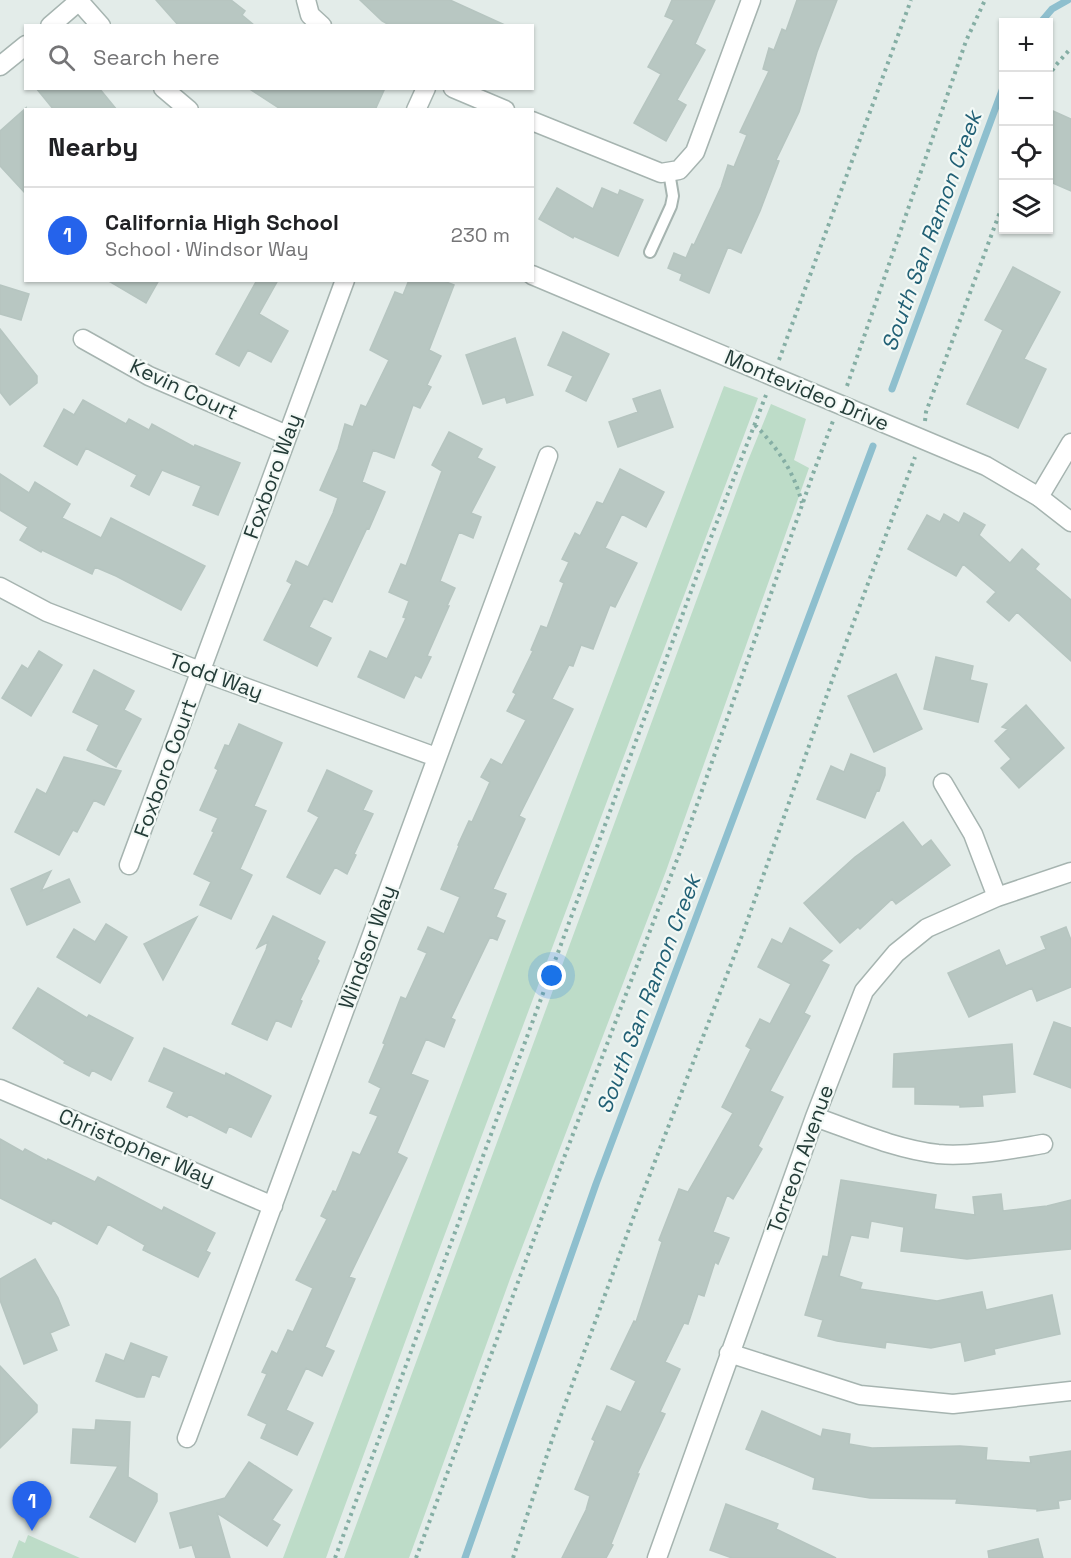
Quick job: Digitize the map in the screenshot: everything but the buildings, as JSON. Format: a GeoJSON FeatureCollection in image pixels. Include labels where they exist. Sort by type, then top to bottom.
{"type":"FeatureCollection","features":[{"type":"Feature","properties":{"kind":"street"},"geometry":{"type":"LineString","coordinates":[[52,24],[79,0],[99,24]]}},
{"type":"Feature","properties":{"kind":"street"},"geometry":{"type":"LineString","coordinates":[[306,0],[310,15],[320,24]]}},
{"type":"Feature","properties":{"kind":"street"},"geometry":{"type":"LineString","coordinates":[[534,122],[661,173],[679,170],[695,152],[751,0]]}},
{"type":"Feature","properties":{"kind":"street"},"geometry":{"type":"LineString","coordinates":[[0,66],[24,47]]}},
{"type":"Feature","properties":{"kind":"street"},"geometry":{"type":"LineString","coordinates":[[165,90],[187,108]]}},
{"type":"Feature","properties":{"kind":"street"},"geometry":{"type":"LineString","coordinates":[[417,108],[425,90]]}},
{"type":"Feature","properties":{"kind":"street"},"geometry":{"type":"LineString","coordinates":[[458,90],[500,108]]}},
{"type":"Feature","properties":{"kind":"street","name":"Montevideo Drive"},"geometry":{"type":"LineString","coordinates":[[534,276],[986,466],[1039,497],[1071,522]]}},
{"type":"Feature","properties":{"kind":"street","name":"Foxboro Way"},"geometry":{"type":"LineString","coordinates":[[200,671],[344,282]]}},
{"type":"Feature","properties":{"kind":"street","name":"Kevin Court"},"geometry":{"type":"LineString","coordinates":[[83,339],[149,376],[287,435]]}},
{"type":"Feature","properties":{"kind":"street"},"geometry":{"type":"LineString","coordinates":[[1039,497],[1071,443]]}},
{"type":"Feature","properties":{"kind":"street","name":"Windsor Way"},"geometry":{"type":"LineString","coordinates":[[188,1438],[548,456]]}},
{"type":"Feature","properties":{"kind":"street","name":"Todd Way"},"geometry":{"type":"LineString","coordinates":[[0,587],[47,612],[200,671],[436,757]]}},
{"type":"Feature","properties":{"kind":"street","name":"Foxboro Court"},"geometry":{"type":"LineString","coordinates":[[129,865],[200,671]]}},
{"type":"Feature","properties":{"kind":"street"},"geometry":{"type":"LineString","coordinates":[[942,783],[973,834],[997,897]]}},
{"type":"Feature","properties":{"kind":"street","name":"Torreon Avenue"},"geometry":{"type":"LineString","coordinates":[[657,1558],[815,1117],[864,991],[896,953],[927,928],[997,897],[1071,872]]}},
{"type":"Feature","properties":{"kind":"street","name":"Christopher Way"},"geometry":{"type":"LineString","coordinates":[[0,1089],[273,1206]]}},
{"type":"Feature","properties":{"kind":"street"},"geometry":{"type":"LineString","coordinates":[[815,1117],[891,1144],[939,1154],[1000,1152],[1043,1144]]}},
{"type":"Feature","properties":{"kind":"street"},"geometry":{"type":"LineString","coordinates":[[729,1353],[860,1395],[953,1404],[1071,1391]]}},
{"type":"Feature","properties":{"kind":"lane"},"geometry":{"type":"LineString","coordinates":[[651,252],[671,206],[673,196],[669,172]]}},
{"type":"Feature","properties":{"kind":"path"},"geometry":{"type":"LineString","coordinates":[[335,1558],[911,0]]}},
{"type":"Feature","properties":{"kind":"path"},"geometry":{"type":"LineString","coordinates":[[416,1558],[686,836],[803,504],[862,345],[966,41],[985,0]]}},
{"type":"Feature","properties":{"kind":"path"},"geometry":{"type":"LineString","coordinates":[[1051,72],[1071,48]]}},
{"type":"Feature","properties":{"kind":"path"},"geometry":{"type":"LineString","coordinates":[[513,1558],[553,1437],[632,1221],[742,933],[922,438],[926,412],[999,215]]}},
{"type":"Feature","properties":{"kind":"path"},"geometry":{"type":"LineString","coordinates":[[755,425],[786,462],[795,477],[803,504]]}},
{"type":"Feature","properties":{"kind":"green space"},"geometry":{"type":"Polygon","coordinates":[[[724,386],[758,398],[326,1558],[283,1558],[724,386]]]}},
{"type":"Feature","properties":{"kind":"green space"},"geometry":{"type":"Polygon","coordinates":[[[771,404],[806,419],[794,460],[809,468],[666,871],[510,1279],[409,1558],[344,1558],[747,463],[771,404]]]}},
{"type":"Feature","properties":{"kind":"green space"},"geometry":{"type":"Polygon","coordinates":[[[28,1535],[80,1558],[12,1558],[19,1540],[25,1543],[28,1535]]]}},
{"type":"Feature","properties":{"kind":"waterway","name":"South San Ramon Creek"},"geometry":{"type":"LineString","coordinates":[[1044,18],[1052,9],[1068,0]]}},
{"type":"Feature","properties":{"kind":"waterway","name":"South San Ramon Creek"},"geometry":{"type":"LineString","coordinates":[[892,389],[999,99]]}},
{"type":"Feature","properties":{"kind":"waterway","name":"South San Ramon Creek"},"geometry":{"type":"LineString","coordinates":[[465,1558],[596,1184],[873,446]]}},
{"type":"Feature","properties":{"kind":"place","name":"California High School"},"geometry":{"type":"Point","coordinates":[32,1531]}}]}
